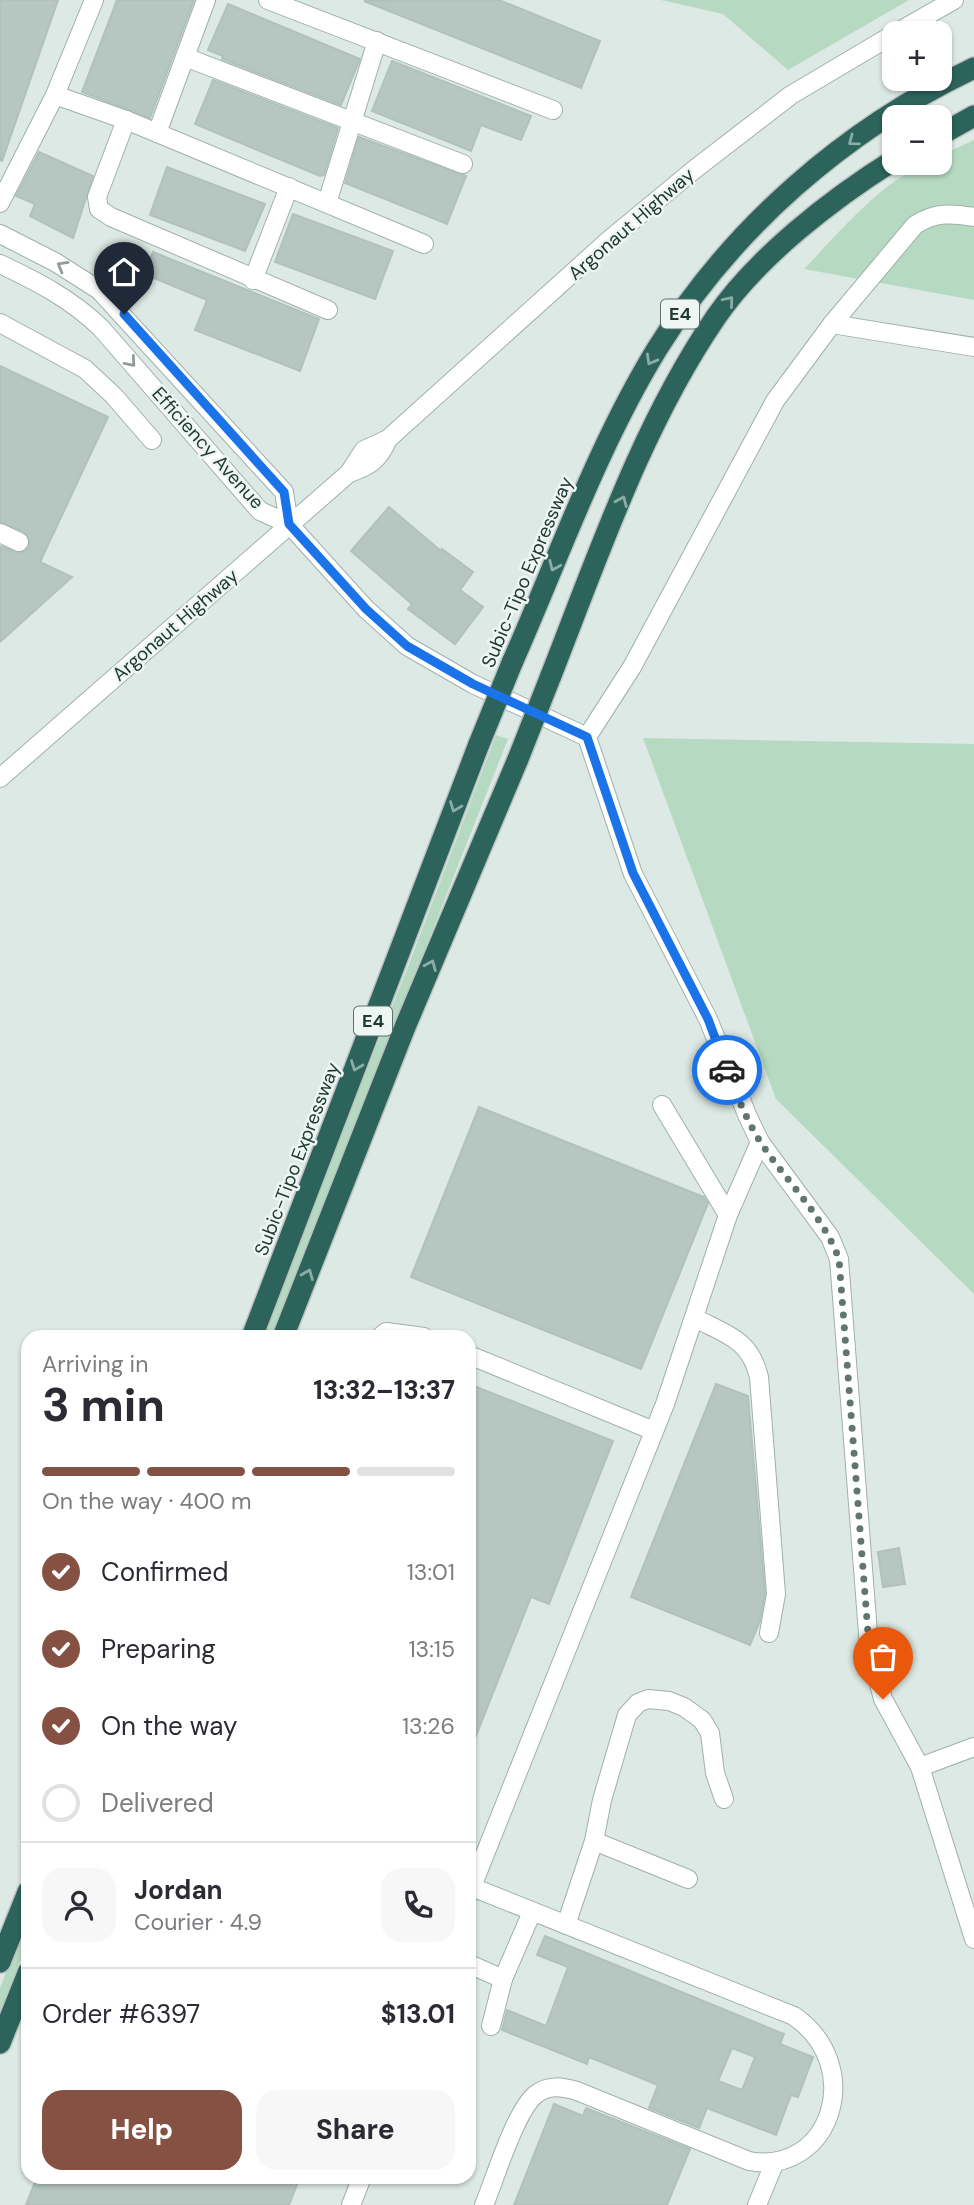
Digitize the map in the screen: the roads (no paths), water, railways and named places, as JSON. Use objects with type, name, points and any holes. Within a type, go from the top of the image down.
[{"type":"highway","name":"Subic-Tipo Expressway","points":[[255,1330],[512,663],[630,397],[656,351],[702,284],[763,213],[876,124],[974,68]]},
{"type":"highway","points":[[952,128],[974,116]]},
{"type":"highway","name":"E4","points":[[286,1330],[405,1027],[648,441],[717,316],[787,240],[818,214],[882,169]]},
{"type":"highway","points":[[0,1962],[21,1910]]},
{"type":"highway","points":[[0,2043],[21,1990]]},
{"type":"street","points":[[0,203],[55,95],[94,0]]},
{"type":"street","points":[[157,133],[206,0]]},
{"type":"street","points":[[268,0],[553,110]]},
{"type":"street","name":"Argonaut Highway","points":[[918,21],[954,0]]},
{"type":"street","points":[[327,203],[377,41]]},
{"type":"street","name":"Argonaut Highway","points":[[0,778],[349,473],[364,450],[388,439],[609,240],[727,143],[791,95],[882,42]]},
{"type":"street","points":[[185,57],[463,164]]},
{"type":"street","points":[[55,95],[125,120],[424,243]]},
{"type":"street","points":[[125,120],[97,197],[99,209],[111,217],[253,280],[328,310]]},
{"type":"street","points":[[253,280],[289,187]]},
{"type":"street","points":[[587,737],[632,667],[775,401],[832,324],[915,225],[927,217],[945,212],[974,217]]},
{"type":"street","name":"Efficiency Avenue","points":[[0,234],[76,275],[124,314],[284,492],[289,524]]},
{"type":"street","name":"Efficiency Avenue","points":[[0,264],[78,306],[101,328],[260,510],[289,524]]},
{"type":"street","points":[[0,323],[85,369],[114,396],[152,440]]},
{"type":"street","points":[[832,324],[974,348]]},
{"type":"street","points":[[289,524],[366,609],[407,646],[473,684],[587,737],[633,873],[708,1019],[735,1091],[761,1142],[824,1227],[839,1259],[869,1646],[883,1699],[920,1767],[974,1939]]},
{"type":"street","points":[[0,533],[19,542]]},
{"type":"street","points":[[662,1105],[728,1215]]},
{"type":"street","points":[[476,1876],[654,1432],[728,1215],[761,1142]]},
{"type":"street","points":[[695,1318],[743,1343],[751,1352],[758,1370],[776,1594],[769,1633]]},
{"type":"street","points":[[476,1358],[654,1432]]},
{"type":"street","points":[[565,1925],[594,1841],[602,1800],[627,1715],[638,1703],[648,1699],[669,1701],[684,1707],[707,1725],[715,1773],[723,1800]]},
{"type":"street","points":[[920,1767],[974,1747]]},
{"type":"street","points":[[594,1841],[688,1879]]},
{"type":"street","points":[[476,1893],[532,1912],[773,2007],[813,2030],[833,2068],[835,2090],[831,2110],[820,2131],[806,2146],[774,2164],[730,2155],[577,2091],[548,2088],[535,2095],[524,2110],[484,2205]]},
{"type":"street","points":[[491,2026],[503,1979],[532,1912]]},
{"type":"street","points":[[476,1967],[503,1979]]},
{"type":"street","points":[[757,2205],[774,2164]]},
{"type":"street","points":[[351,2205],[359,2184]]}]
